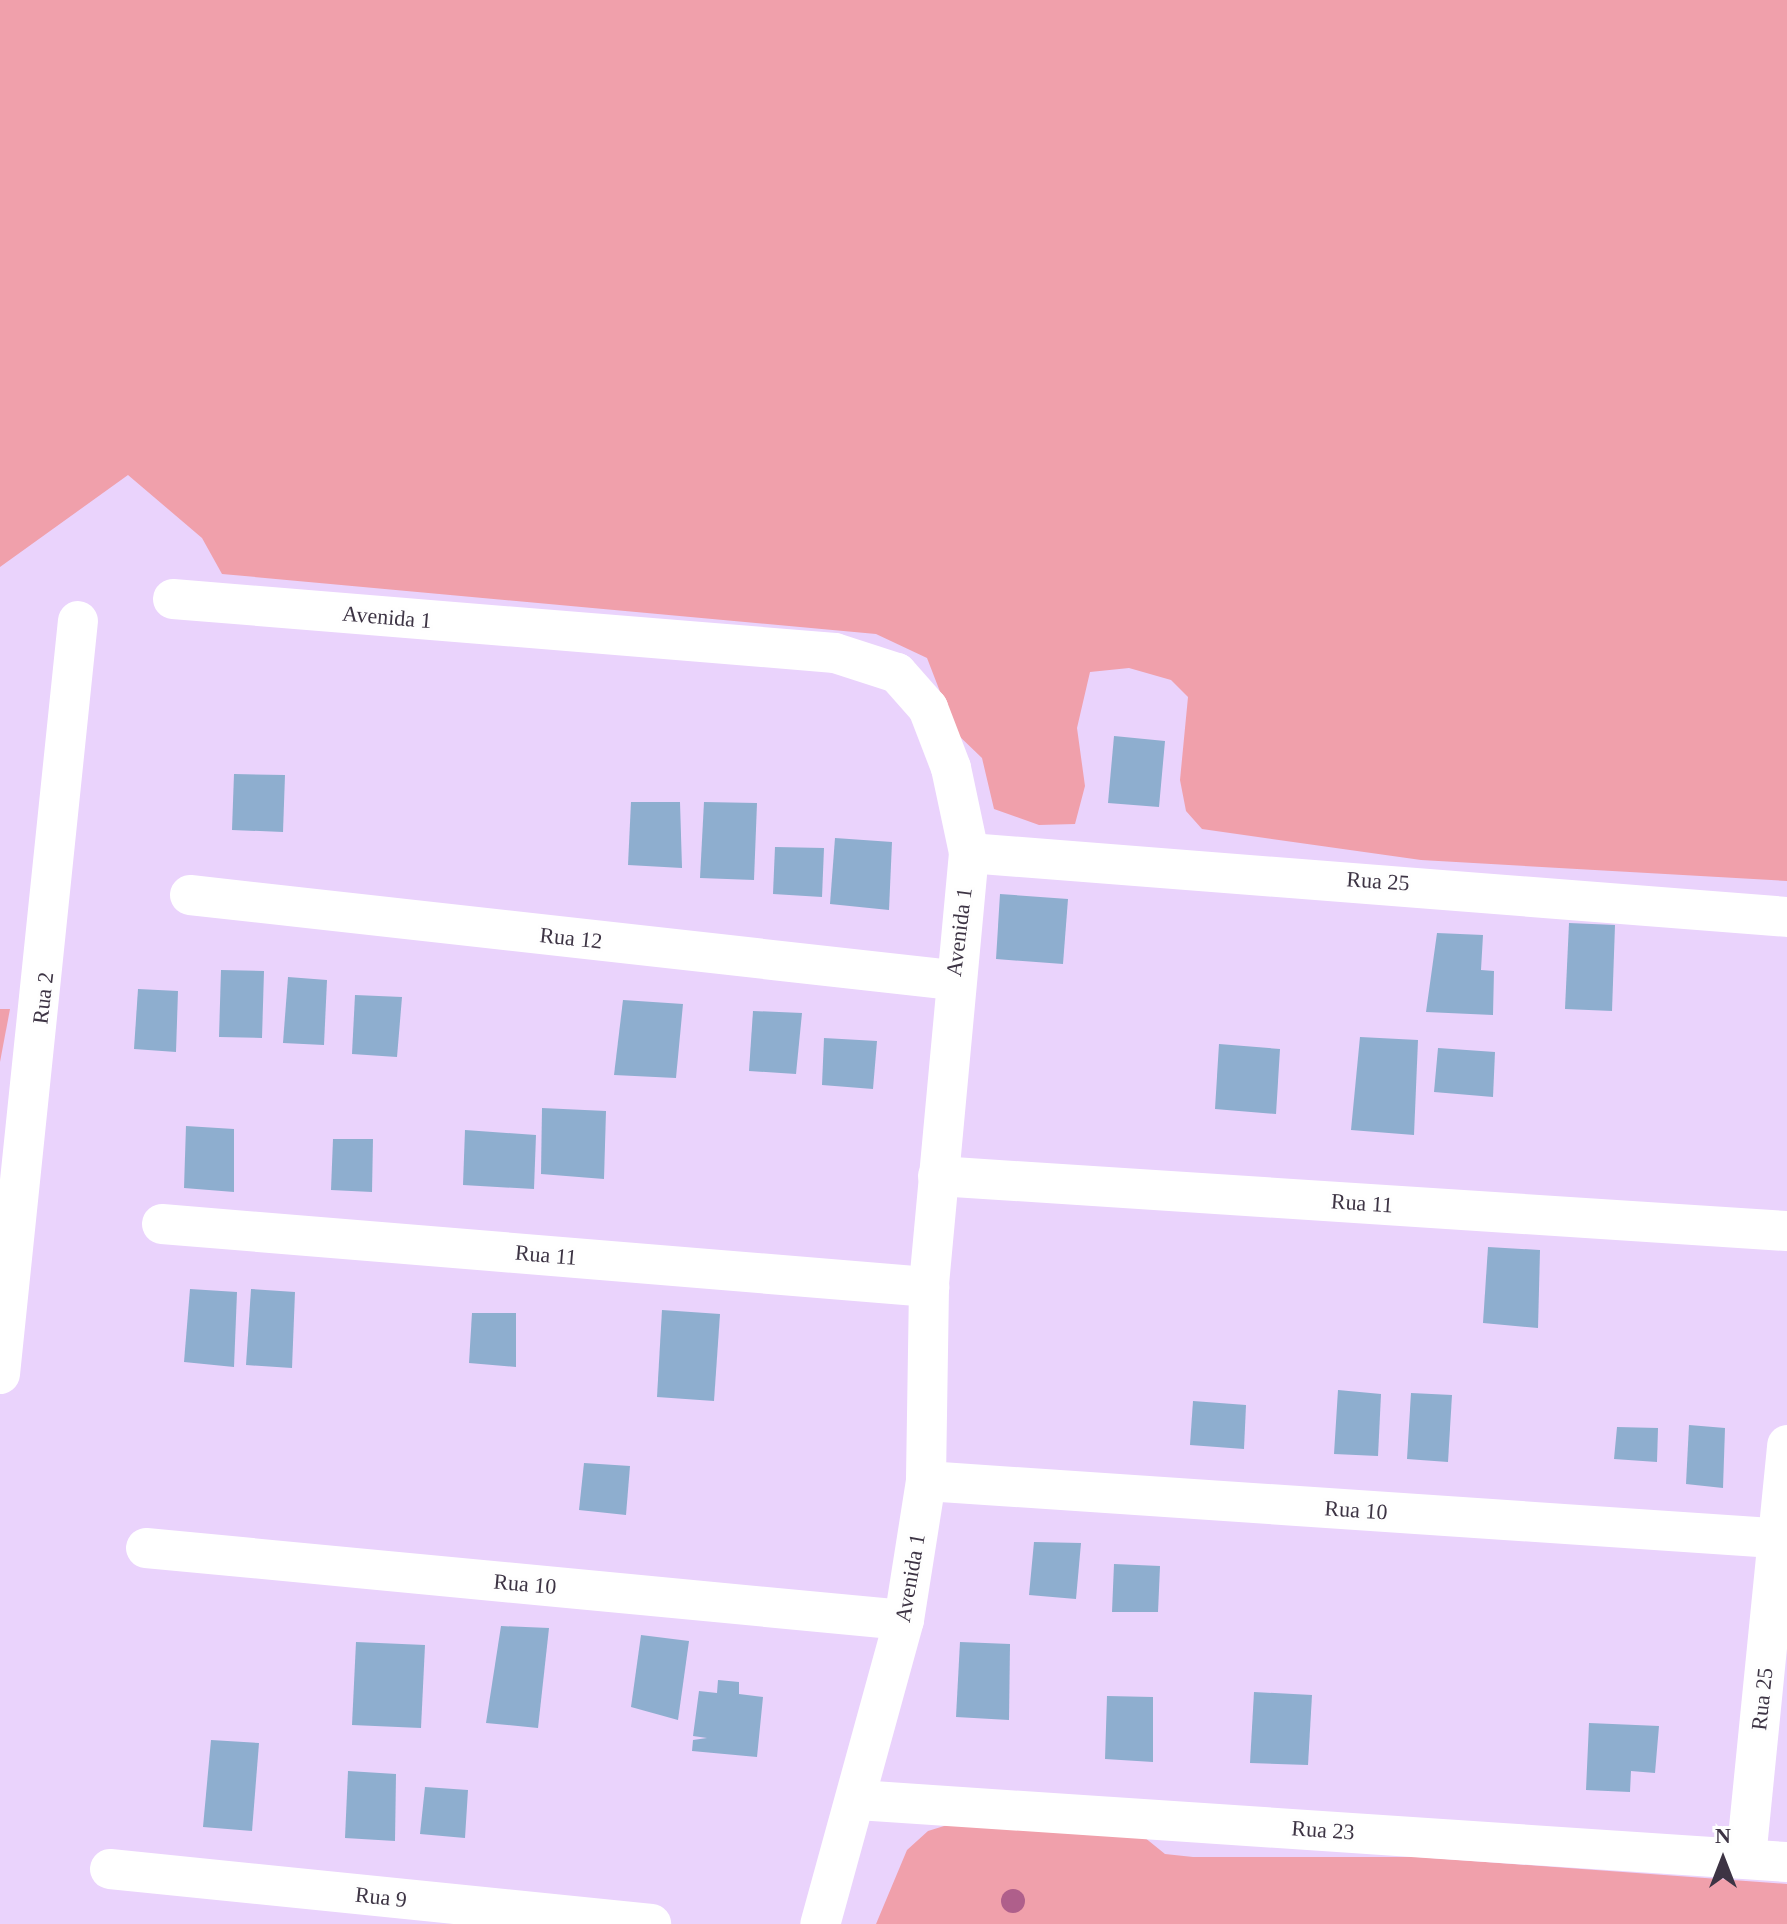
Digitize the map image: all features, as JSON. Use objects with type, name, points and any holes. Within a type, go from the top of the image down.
[{"type":"street","name":"Avenida 1","points":[[173,599],[847,657],[897,673],[928,708],[951,768],[969,853],[953,980],[929,1287],[926,1481],[904,1620],[858,1800],[820,1924]]},
{"type":"street","name":"Rua 2","points":[[0,1374],[78,621]]},
{"type":"street","name":"Rua 25","points":[[969,853],[1787,917]]},
{"type":"street","name":"Rua 12","points":[[190,895],[953,980]]},
{"type":"street","name":"Rua 11","points":[[938,1176],[1787,1231]]},
{"type":"street","name":"Rua 11","points":[[162,1224],[929,1287]]},
{"type":"street","name":"Rua 25","points":[[1746,1858],[1782,1539],[1787,1445]]},
{"type":"street","name":"Rua 10","points":[[926,1481],[1782,1539]]},
{"type":"street","name":"Rua 10","points":[[146,1548],[904,1620]]},
{"type":"street","name":"Rua 23","points":[[858,1800],[1787,1862]]},
{"type":"street","name":"Rua 9","points":[[110,1869],[651,1924]]},
{"type":"shaded area","points":[[0,0],[1787,0],[1787,881],[1421,860],[1202,829],[1186,811],[1180,780],[1188,697],[1171,680],[1129,668],[1090,672],[1077,728],[1085,786],[1075,824],[1039,825],[994,809],[982,758],[956,733],[927,658],[876,634],[222,574],[202,538],[128,475],[0,567]]},
{"type":"shaded area","points":[[0,1009],[10,1009],[0,1062]]},
{"type":"shaded area","points":[[960,1821],[1144,1837],[1165,1854],[1193,1857],[1417,1857],[1787,1884],[1787,1924],[876,1924],[907,1850],[928,1831]]},
{"type":"building","points":[[1114,736],[1165,741],[1159,807],[1108,803]]},
{"type":"building","points":[[234,774],[285,775],[283,832],[232,830]]},
{"type":"building","points":[[631,802],[680,802],[682,868],[628,865]]},
{"type":"building","points":[[704,802],[757,803],[754,880],[700,878]]},
{"type":"building","points":[[835,838],[892,842],[889,910],[830,904]]},
{"type":"building","points":[[775,847],[824,848],[822,897],[773,894]]},
{"type":"building","points":[[1000,894],[1068,899],[1063,964],[996,959]]},
{"type":"building","points":[[1569,923],[1615,925],[1612,1011],[1565,1009]]},
{"type":"building","points":[[1437,933],[1483,935],[1481,970],[1494,971],[1493,1015],[1426,1012]]},
{"type":"building","points":[[221,970],[264,971],[262,1038],[219,1037]]},
{"type":"building","points":[[288,977],[327,980],[324,1045],[283,1043]]},
{"type":"building","points":[[138,989],[178,991],[176,1052],[134,1049]]},
{"type":"building","points":[[355,995],[402,997],[397,1057],[352,1054]]},
{"type":"building","points":[[623,1000],[683,1004],[676,1078],[614,1075]]},
{"type":"building","points":[[753,1011],[802,1013],[796,1074],[749,1071]]},
{"type":"building","points":[[1360,1037],[1418,1040],[1414,1135],[1351,1130]]},
{"type":"building","points":[[824,1038],[877,1041],[873,1089],[822,1085]]},
{"type":"building","points":[[1219,1044],[1280,1049],[1276,1114],[1215,1109]]},
{"type":"building","points":[[1438,1048],[1495,1052],[1493,1097],[1434,1092]]},
{"type":"building","points":[[542,1108],[606,1111],[604,1179],[541,1174]]},
{"type":"building","points":[[186,1126],[234,1129],[234,1192],[184,1188]]},
{"type":"building","points":[[465,1130],[536,1135],[534,1189],[463,1185]]},
{"type":"building","points":[[333,1139],[373,1139],[372,1192],[331,1190]]},
{"type":"building","points":[[1488,1247],[1540,1250],[1538,1328],[1483,1323]]},
{"type":"building","points":[[190,1289],[237,1292],[234,1367],[184,1362]]},
{"type":"building","points":[[251,1289],[295,1292],[292,1368],[246,1365]]},
{"type":"building","points":[[662,1310],[720,1314],[714,1401],[657,1397]]},
{"type":"building","points":[[472,1313],[516,1313],[516,1367],[469,1363]]},
{"type":"building","points":[[1338,1390],[1381,1394],[1378,1456],[1334,1454]]},
{"type":"building","points":[[1411,1393],[1452,1395],[1448,1462],[1407,1459]]},
{"type":"building","points":[[1193,1401],[1246,1405],[1244,1449],[1190,1445]]},
{"type":"building","points":[[1689,1425],[1725,1428],[1723,1488],[1686,1484]]},
{"type":"building","points":[[1617,1427],[1658,1428],[1657,1462],[1614,1459]]},
{"type":"building","points":[[584,1463],[630,1466],[626,1515],[579,1510]]},
{"type":"building","points":[[1034,1542],[1081,1543],[1076,1599],[1029,1595]]},
{"type":"building","points":[[1114,1564],[1160,1566],[1158,1612],[1112,1612]]},
{"type":"building","points":[[501,1626],[549,1628],[538,1728],[486,1723]]},
{"type":"building","points":[[641,1635],[689,1641],[678,1720],[631,1707]]},
{"type":"building","points":[[356,1642],[425,1645],[421,1728],[352,1725]]},
{"type":"building","points":[[960,1642],[1010,1644],[1009,1720],[956,1717]]},
{"type":"building","points":[[718,1680],[739,1682],[739,1694],[763,1697],[757,1757],[692,1751],[693,1740],[707,1738],[693,1736],[699,1691],[717,1693]]},
{"type":"building","points":[[1254,1692],[1312,1695],[1308,1765],[1250,1763]]},
{"type":"building","points":[[1107,1696],[1153,1697],[1153,1762],[1105,1759]]},
{"type":"building","points":[[1589,1723],[1659,1726],[1655,1773],[1631,1771],[1630,1792],[1586,1790]]},
{"type":"building","points":[[211,1740],[259,1743],[252,1831],[203,1827]]},
{"type":"building","points":[[348,1771],[396,1774],[395,1841],[345,1838]]},
{"type":"building","points":[[425,1787],[468,1790],[465,1838],[420,1834]]}]
